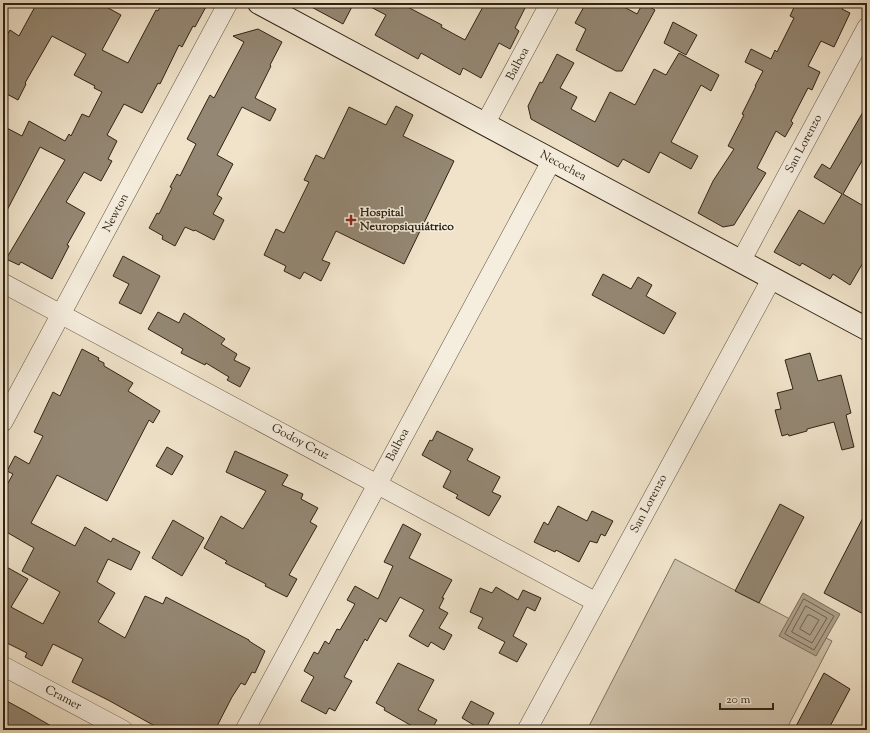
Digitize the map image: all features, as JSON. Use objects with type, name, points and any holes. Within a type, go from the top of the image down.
[{"type":"main road","name":"Necochea","points":[[259,3],[867,328]]},
{"type":"street","name":"Newton","points":[[3,422],[228,3]]},
{"type":"street","name":"Balboa","points":[[485,124],[550,3]]},
{"type":"street","name":"San Lorenzo","points":[[741,261],[867,27]]},
{"type":"street","name":"Balboa","points":[[245,730],[552,160]]},
{"type":"street","name":"San Lorenzo","points":[[527,730],[772,278]]},
{"type":"street","name":"Godoy Cruz","points":[[3,283],[596,602]]},
{"type":"street","name":"Cramer","points":[[3,666],[123,730]]},
{"type":"shaded area","points":[[675,559],[832,641],[786,730],[587,730]]},
{"type":"water","points":[[803,593],[840,614],[816,656],[779,636]]},
{"type":"building","points":[[37,3],[99,3],[121,15],[102,50],[128,63],[156,10],[158,11],[162,3],[208,3],[195,27],[193,26],[182,47],[179,45],[160,84],[158,83],[142,113],[124,104],[107,135],[117,141],[108,159],[112,161],[101,181],[84,172],[66,202],[85,213],[67,245],[69,246],[52,279],[21,262],[19,265],[6,259],[65,160],[40,147],[3,218],[3,126],[22,136],[29,121],[65,141],[69,134],[71,136],[82,114],[89,117],[102,92],[94,88],[95,86],[74,75],[86,54],[52,36],[25,83],[26,84],[18,100],[3,92],[3,42],[10,30],[19,36]]},
{"type":"building","points":[[304,3],[354,3],[343,24]]},
{"type":"building","points":[[363,3],[400,3],[442,25],[441,27],[465,40],[485,3],[515,3],[525,8],[515,28],[519,31],[510,49],[499,43],[481,78],[463,68],[460,75],[421,53],[418,59],[375,35],[386,15]]},
{"type":"building","points":[[586,3],[617,3],[637,14],[643,3],[655,10],[622,71],[616,71],[576,50],[586,29],[575,23]]},
{"type":"building","points":[[796,3],[845,3],[842,9],[850,13],[834,47],[821,41],[808,66],[820,72],[812,90],[808,88],[791,121],[793,123],[785,137],[776,131],[757,168],[766,173],[734,225],[723,227],[698,213],[713,181],[734,149],[728,146],[744,115],[742,114],[763,71],[745,62],[751,49],[771,59],[775,50],[777,52],[794,18],[790,16]]},
{"type":"building","points":[[673,22],[697,35],[686,55],[664,43]]},
{"type":"building","points":[[258,29],[282,42],[255,98],[276,109],[270,121],[242,107],[217,155],[233,164],[217,195],[222,198],[213,214],[224,220],[214,240],[195,230],[194,231],[185,227],[175,246],[162,239],[163,236],[149,228],[157,213],[159,214],[177,174],[180,176],[196,144],[187,139],[210,95],[214,98],[244,42],[233,36]]},
{"type":"building","points":[[679,53],[719,75],[711,91],[701,85],[671,142],[698,156],[691,169],[660,152],[649,173],[623,159],[618,167],[531,119],[528,106],[540,82],[542,83],[557,54],[574,63],[560,88],[577,97],[571,109],[595,122],[610,92],[635,105],[654,69],[666,75]]},
{"type":"building","points":[[867,105],[867,152],[843,194],[867,208],[867,256],[850,285],[833,274],[830,279],[802,263],[800,266],[774,252],[799,210],[824,224],[842,194],[814,177],[822,164],[830,169]]},
{"type":"building","points":[[396,106],[413,115],[403,136],[454,161],[404,264],[336,231],[322,260],[330,263],[321,281],[304,272],[300,279],[284,271],[286,266],[264,255],[276,229],[284,233],[309,182],[304,180],[316,155],[324,159],[349,107],[386,125]]},
{"type":"building","points":[[123,256],[160,276],[141,314],[119,303],[129,284],[113,276]]},
{"type":"building","points":[[603,274],[631,289],[638,277],[652,285],[646,296],[676,313],[664,334],[592,295]]},
{"type":"building","points":[[158,312],[179,323],[184,313],[225,339],[221,344],[237,354],[234,360],[250,368],[240,387],[227,380],[229,377],[206,363],[205,365],[181,353],[183,349],[148,329]]},
{"type":"building","points":[[82,349],[99,358],[98,360],[104,363],[104,366],[133,383],[128,391],[160,411],[153,423],[149,420],[107,501],[57,475],[31,523],[75,546],[85,527],[111,542],[113,538],[140,552],[131,570],[108,559],[97,582],[115,593],[98,622],[125,638],[145,596],[163,604],[166,597],[249,640],[265,651],[255,673],[252,672],[245,685],[241,683],[215,730],[162,730],[72,682],[83,659],[53,644],[42,666],[25,657],[27,653],[3,641],[3,565],[28,579],[11,607],[43,624],[60,592],[22,571],[34,548],[3,530],[3,492],[13,474],[7,471],[15,456],[29,464],[43,436],[34,432],[53,392],[60,396]]},
{"type":"building","points":[[810,353],[818,381],[841,375],[851,413],[846,415],[854,447],[842,450],[834,422],[807,429],[807,431],[789,436],[788,434],[782,436],[775,410],[781,409],[777,393],[793,389],[785,360]]},
{"type":"building","points":[[437,431],[473,449],[467,460],[500,477],[492,492],[501,496],[489,516],[456,498],[458,495],[443,487],[451,471],[422,455]]},
{"type":"building","points":[[167,447],[183,456],[172,475],[156,466]]},
{"type":"building","points":[[235,451],[288,475],[282,485],[303,494],[301,499],[318,508],[310,522],[317,526],[289,575],[297,579],[287,597],[265,586],[266,584],[225,563],[227,561],[204,548],[221,516],[243,529],[266,491],[226,472]]},
{"type":"building","points":[[780,504],[804,517],[759,603],[735,591]]},
{"type":"building","points":[[558,506],[587,521],[592,511],[613,521],[605,536],[601,534],[597,543],[590,541],[579,562],[556,550],[555,552],[534,542],[544,522],[548,525]]},
{"type":"building","points":[[867,510],[867,616],[824,593]]},
{"type":"building","points":[[173,520],[204,538],[182,576],[152,558]]},
{"type":"building","points":[[403,524],[421,534],[409,558],[452,580],[442,598],[444,598],[439,608],[448,613],[439,628],[452,635],[444,650],[431,642],[428,647],[409,636],[424,610],[400,597],[386,622],[380,618],[367,641],[365,639],[344,677],[352,681],[335,711],[329,708],[326,714],[301,701],[314,677],[304,671],[314,652],[318,654],[325,641],[329,644],[337,629],[340,630],[355,604],[347,600],[355,586],[378,599],[393,566],[384,562]]},
{"type":"building","points":[[496,587],[518,600],[523,590],[541,598],[535,611],[527,607],[513,636],[527,644],[517,662],[499,653],[505,642],[478,628],[483,618],[470,612],[480,588],[492,593]]},
{"type":"building","points":[[398,663],[434,680],[418,710],[437,720],[431,730],[419,730],[384,710],[385,708],[376,703]]},
{"type":"building","points":[[824,673],[850,689],[828,730],[794,730]]},
{"type":"building","points":[[3,699],[27,712],[58,730],[3,730]]},
{"type":"building","points":[[471,701],[494,713],[485,730],[482,730],[462,718]]},
{"type":"place","name":"Hospital Neuropsiquiátrico","points":[[351,220]]}]
